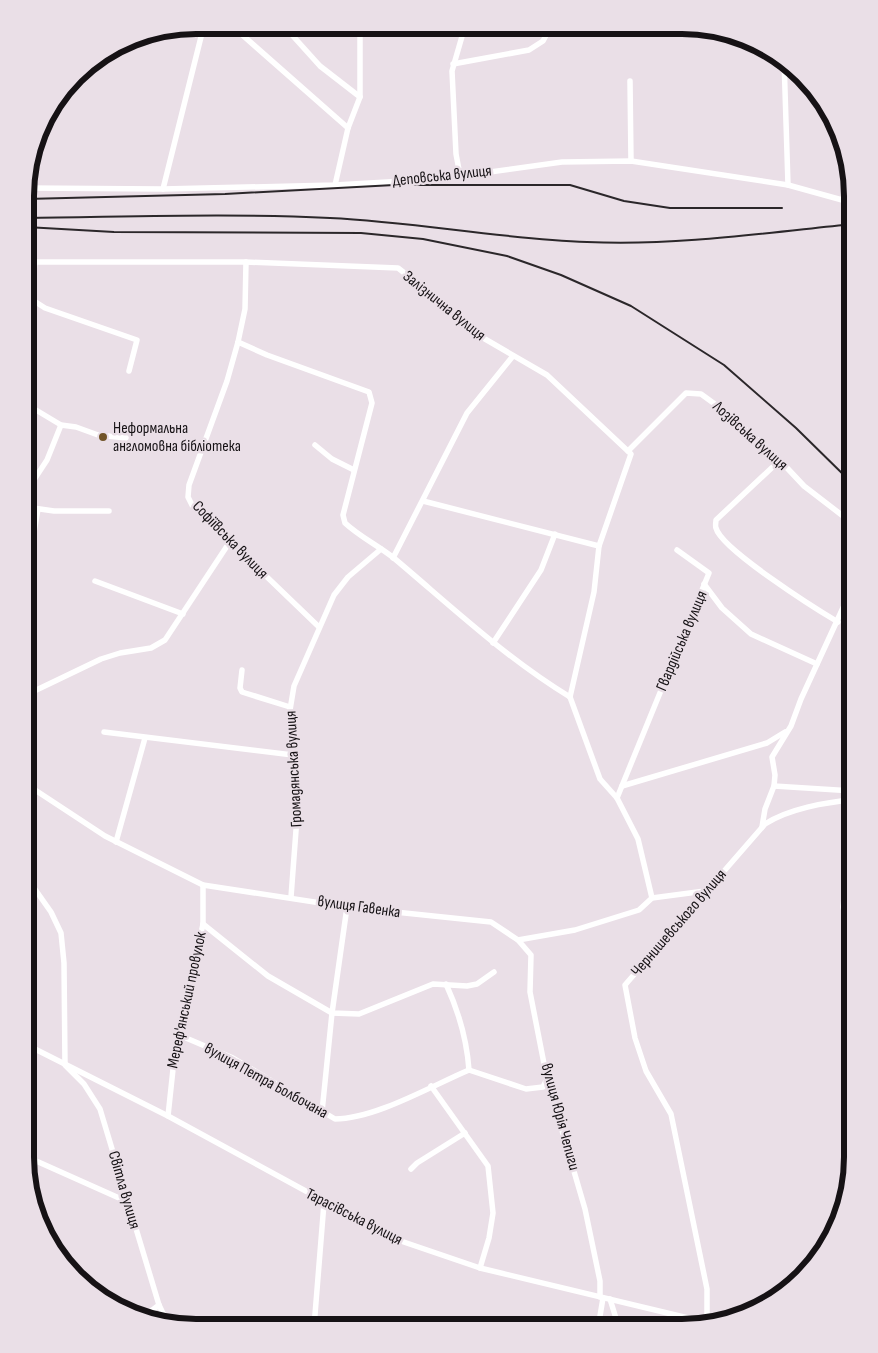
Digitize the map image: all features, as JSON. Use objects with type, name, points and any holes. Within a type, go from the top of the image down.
[{"type":"street","points":[[163,189],[202,34]]},
{"type":"street","points":[[241,34],[348,128]]},
{"type":"street","points":[[291,34],[320,66],[360,97]]},
{"type":"street","points":[[335,185],[348,128],[360,97],[360,34]]},
{"type":"street","points":[[460,175],[456,154],[453,64],[462,34]]},
{"type":"street","points":[[453,64],[529,50],[544,40],[547,34]]},
{"type":"street","points":[[784,70],[788,185]]},
{"type":"street","points":[[630,81],[631,161]]},
{"type":"street","name":"Деповська вулиця","points":[[34,188],[163,189],[335,185],[439,179],[562,162],[631,161],[788,185],[844,201]]},
{"type":"street","points":[[34,271],[35,262]]},
{"type":"street","name":"Залізнична вулиця","points":[[35,262],[246,262],[398,268],[446,305],[472,332],[547,375],[628,451]]},
{"type":"street","name":"Софіївська вулиця","points":[[246,262],[245,309],[238,342],[188,492],[192,505],[229,543],[318,627]]},
{"type":"street","points":[[34,301],[45,308],[137,340],[129,371]]},
{"type":"street","points":[[238,342],[267,355],[369,392],[372,403],[343,515],[344,521],[393,558],[493,643],[542,680],[570,698]]},
{"type":"street","points":[[393,558],[467,413],[513,356]]},
{"type":"street","name":"Лозівська вулиця","points":[[628,451],[686,393],[695,392],[701,394],[723,410],[804,486],[844,516]]},
{"type":"street","points":[[34,409],[61,425],[76,427],[98,435],[126,438]]},
{"type":"street","points":[[34,480],[47,460],[61,425]]},
{"type":"street","points":[[315,445],[332,459],[354,470]]},
{"type":"street","points":[[628,451],[631,454],[599,546],[594,592],[570,698],[600,779],[616,798],[638,839],[652,898]]},
{"type":"street","points":[[779,461],[716,520],[715,527],[720,535],[748,561],[804,602],[838,622]]},
{"type":"street","points":[[423,501],[599,546]]},
{"type":"street","points":[[34,508],[109,511]]},
{"type":"street","points":[[34,532],[38,509]]},
{"type":"street","points":[[493,643],[541,570],[555,534]]},
{"type":"street","points":[[34,691],[111,655],[156,646],[165,640],[229,543]]},
{"type":"street","name":"Громадянська вулиця","points":[[291,897],[298,817],[290,707],[294,686],[328,604],[340,586],[381,549]]},
{"type":"street","points":[[677,550],[709,572],[704,584]]},
{"type":"street","points":[[96,581],[182,614]]},
{"type":"street","name":"Гвардійська вулиця","points":[[704,584],[722,608],[751,634],[817,664]]},
{"type":"street","name":"Гвардійська вулиця","points":[[616,798],[704,584]]},
{"type":"street","points":[[762,827],[765,809],[774,786],[775,776],[772,758],[787,732],[844,608]]},
{"type":"street","points":[[242,670],[240,688],[242,692],[290,707]]},
{"type":"street","points":[[104,732],[293,755]]},
{"type":"street","points":[[622,786],[767,743],[787,732]]},
{"type":"street","points":[[116,842],[145,738]]},
{"type":"street","points":[[774,786],[844,790]]},
{"type":"street","name":"вулиця Гавенка","points":[[34,789],[116,842],[204,885],[348,907],[491,922],[518,940]]},
{"type":"street","name":"Чернишевського вулиця","points":[[708,1317],[707,1289],[670,1114],[646,1070],[635,1038],[624,985],[762,827],[773,819],[820,804],[844,801]]},
{"type":"street","name":"Мереф'янський провулок","points":[[168,1116],[179,1034],[203,924],[204,885]]},
{"type":"street","points":[[34,887],[55,919],[63,941],[65,1065]]},
{"type":"street","points":[[518,940],[575,930],[639,910],[652,898],[705,891]]},
{"type":"street","points":[[322,1112],[332,1013],[348,907]]},
{"type":"street","points":[[203,924],[268,976],[332,1013],[359,1014],[433,984],[467,986],[477,984],[494,972]]},
{"type":"street","name":"вулиця Юрія Чепиги","points":[[518,940],[531,955],[530,992],[546,1079],[585,1209],[604,1298],[614,1319]]},
{"type":"street","points":[[446,984],[454,1002],[466,1046],[469,1070],[526,1089],[543,1087],[546,1079]]},
{"type":"street","name":"вулиця Петра Болбочана","points":[[179,1034],[233,1058],[335,1120],[357,1117],[376,1111],[469,1070]]},
{"type":"street","name":"Тарасівська вулиця","points":[[34,1049],[168,1116],[324,1203],[392,1238],[480,1268],[694,1319]]},
{"type":"street","name":"Світла вулиця","points":[[65,1065],[84,1084],[100,1109],[159,1305],[164,1316]]},
{"type":"street","points":[[431,1086],[486,1161],[490,1178],[492,1221],[480,1268]]},
{"type":"street","points":[[411,1169],[417,1163],[465,1134]]},
{"type":"street","points":[[34,1160],[128,1202]]},
{"type":"street","points":[[315,1319],[324,1203]]},
{"type":"street","points":[[600,1319],[604,1298]]},
{"type":"street","points":[[149,1312],[159,1305]]},
{"type":"railway","points":[[34,199],[225,194],[394,185],[570,185],[624,201],[670,208],[782,208]]},
{"type":"railway","points":[[34,218],[216,216],[330,218],[394,223],[523,238],[620,243],[720,238],[844,225]]},
{"type":"railway","points":[[34,227],[114,232],[361,233],[423,239],[507,256],[561,275],[631,306],[724,365],[796,428],[844,475]]},
{"type":"place","name":"Неформальна англомовна бібліотека","points":[[103,437]]}]
